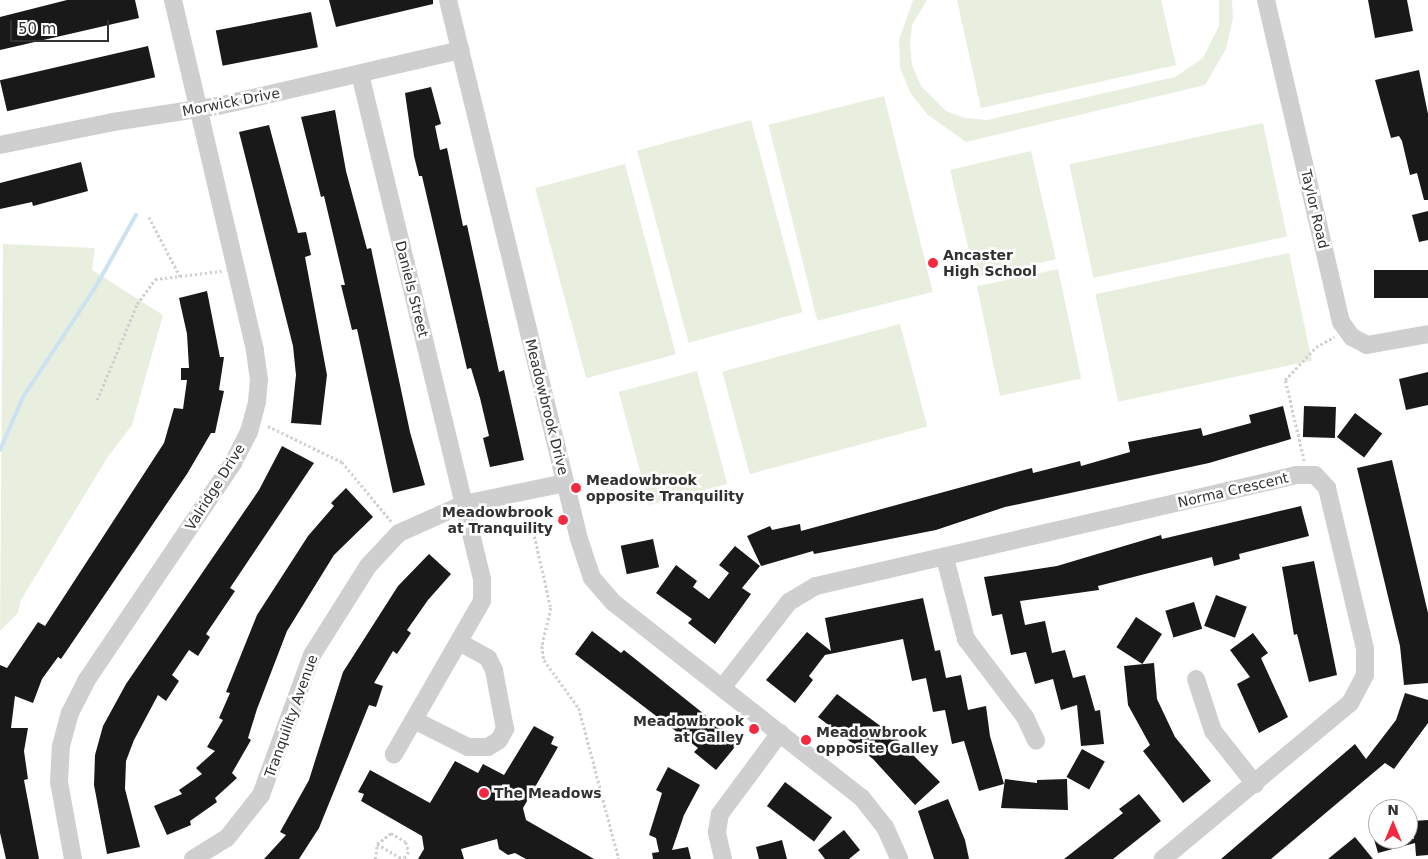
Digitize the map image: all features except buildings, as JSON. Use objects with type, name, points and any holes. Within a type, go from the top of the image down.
[{"type":"street","name":"Valridge Drive","points":[[73,859],[59,782],[61,746],[70,713],[86,681],[233,463],[253,419],[259,380],[236,269],[173,0]]},
{"type":"street","name":"Meadowbrook Drive","points":[[448,0],[584,558],[597,585],[614,603],[862,798],[885,827],[899,859]]},
{"type":"street","name":"Taylor Road","points":[[1266,0],[1341,322],[1349,332]]},
{"type":"street","name":"Morwick Drive","points":[[0,145],[114,122],[198,110],[461,50]]},
{"type":"street","name":"Daniels Street","points":[[360,74],[482,578],[482,601],[394,754]]},
{"type":"street","points":[[1349,332],[1366,345],[1428,334]]},
{"type":"street","name":"Norma Crescent","points":[[722,688],[789,602],[800,592],[1306,475],[1315,476],[1327,488],[1365,649],[1365,675],[1350,703],[1163,859]]},
{"type":"street","name":"Tranquility Avenue","points":[[194,859],[227,838],[261,796],[309,660],[368,566],[399,533],[464,504],[565,483]]},
{"type":"street","points":[[945,558],[966,639],[1025,716],[1036,741]]},
{"type":"street","points":[[414,720],[468,747],[488,747],[499,740],[505,729],[494,670],[488,658],[459,642]]},
{"type":"street","points":[[1196,679],[1213,731],[1255,784]]},
{"type":"street","points":[[723,859],[717,832],[720,814],[780,733]]},
{"type":"path","points":[[149,218],[180,276]]},
{"type":"path","points":[[97,400],[136,304],[156,279],[236,269]]},
{"type":"path","points":[[1306,475],[1285,380],[1316,347],[1349,332]]},
{"type":"path","points":[[268,426],[342,462],[391,521]]},
{"type":"path","points":[[528,508],[552,608],[542,639],[544,660],[582,715],[619,859]]},
{"type":"path","points":[[376,859],[377,844],[385,835],[399,836],[406,842],[409,852],[404,859],[377,844]]},
{"type":"green space","points":[[913,0],[927,0],[912,25],[910,44],[912,65],[921,86],[946,111],[965,118],[987,120],[1175,77],[1203,58],[1219,26],[1219,0],[1232,0],[1233,18],[1226,49],[1205,85],[966,142],[928,115],[911,94],[900,68],[899,40]]},
{"type":"green space","points":[[957,0],[1161,0],[1176,65],[981,108]]},
{"type":"green space","points":[[884,96],[933,292],[817,321],[769,125]]},
{"type":"green space","points":[[751,120],[803,312],[689,343],[637,151]]},
{"type":"green space","points":[[1263,123],[1287,236],[1093,278],[1069,164]]},
{"type":"green space","points":[[1031,151],[1056,259],[975,278],[950,170]]},
{"type":"green space","points":[[625,164],[676,354],[586,378],[535,188]]},
{"type":"green space","points":[[3,244],[95,248],[92,270],[163,315],[132,425],[107,458],[21,600],[18,613],[0,631]]},
{"type":"green space","points":[[1289,253],[1312,361],[1118,402],[1095,294]]},
{"type":"green space","points":[[1058,269],[1081,379],[1000,396],[977,286]]},
{"type":"green space","points":[[900,324],[927,426],[750,474],[722,372]]},
{"type":"green space","points":[[697,371],[727,484],[649,505],[619,392]]},
{"type":"waterway","points":[[0,450],[23,397],[95,288],[136,215]]},
{"type":"place","name":"Ancaster High School","points":[[933,263]]},
{"type":"place","name":"Meadowbrook opposite Tranquility","points":[[576,488]]},
{"type":"place","name":"Meadowbrook at Tranquility","points":[[563,520]]},
{"type":"place","name":"Meadowbrook at Galley","points":[[754,729]]},
{"type":"place","name":"Meadowbrook opposite Galley","points":[[806,740]]},
{"type":"place","name":"The Meadows","points":[[484,793]]}]
